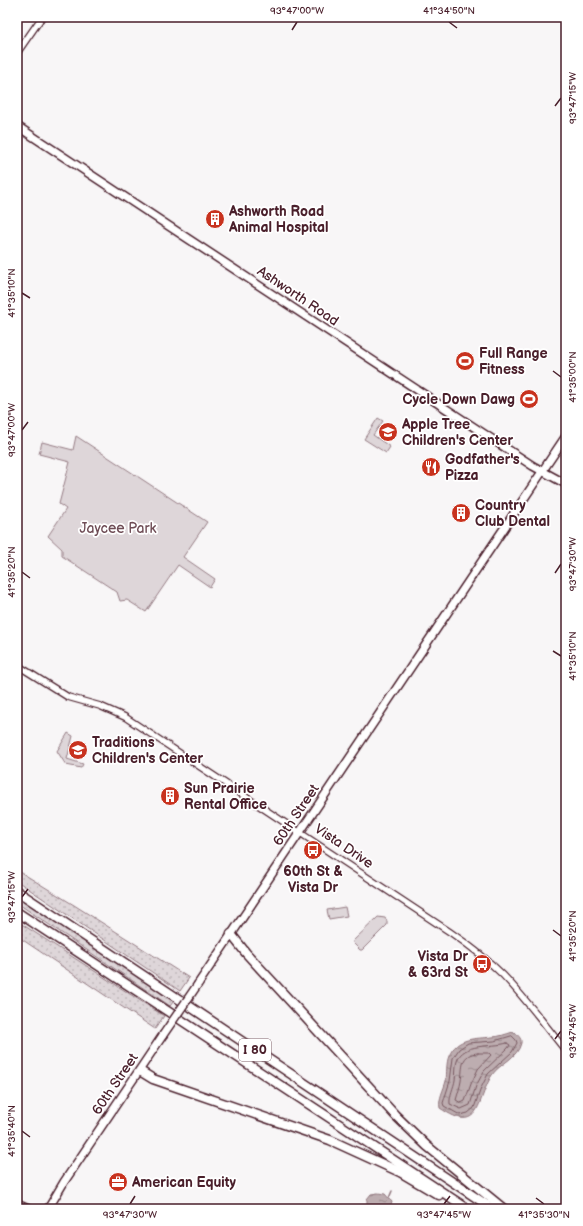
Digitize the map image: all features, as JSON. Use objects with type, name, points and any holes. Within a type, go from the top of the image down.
[{"type":"highway","name":"I 80","points":[[17,891],[493,1209]]},
{"type":"highway","name":"I 80","points":[[17,912],[468,1209]]},
{"type":"highway","points":[[231,934],[246,953],[395,1115],[427,1146],[504,1209]]},
{"type":"highway","points":[[140,1070],[153,1079],[330,1140],[400,1172],[462,1209]]},
{"type":"main road","name":"Ashworth Road","points":[[17,126],[542,471],[566,484]]},
{"type":"main road","name":"60th Street","points":[[48,1209],[64,1182],[566,436]]},
{"type":"street","points":[[17,54],[42,17]]},
{"type":"street","name":"Vista Drive","points":[[17,664],[68,697],[100,706],[125,716],[450,932],[479,953],[502,974],[566,1051]]},
{"type":"street","points":[[17,1203],[31,1209]]},
{"type":"green space","points":[[378,418],[383,421],[373,435],[390,447],[386,453],[364,439]]},
{"type":"green space","name":"Jaycee Park","points":[[76,436],[207,522],[183,557],[215,579],[210,587],[178,565],[146,612],[127,600],[120,601],[117,592],[62,556],[62,549],[48,536],[66,509],[59,504],[70,462],[39,454],[42,442],[73,450]]},
{"type":"green space","points":[[68,733],[73,736],[67,759],[83,764],[81,768],[66,765],[57,751]]},
{"type":"green space","points":[[17,870],[189,978],[180,991],[17,881]]},
{"type":"green space","points":[[17,896],[174,1001],[170,1006],[17,903]]},
{"type":"green space","points":[[345,907],[347,916],[329,919],[327,910]]},
{"type":"green space","points":[[378,917],[385,918],[387,925],[362,950],[360,950],[353,943],[353,941]]},
{"type":"green space","points":[[17,921],[164,1016],[155,1029],[17,936]]},
{"type":"water","points":[[513,1032],[521,1039],[519,1048],[512,1057],[499,1067],[492,1075],[475,1112],[470,1117],[463,1118],[453,1116],[440,1108],[440,1098],[446,1081],[448,1059],[452,1050],[457,1045],[467,1040]]},
{"type":"water","points":[[371,1194],[385,1194],[392,1202],[390,1209],[367,1209],[367,1199]]},
{"type":"waterway","points":[[389,1198],[392,1191]]},
{"type":"place","name":"Ashworth Road Animal Hospital","points":[[215,219]]},
{"type":"place","name":"Full Range Fitness","points":[[465,361]]},
{"type":"place","name":"Cycle Down Dawg","points":[[529,399]]},
{"type":"place","name":"Apple Tree Children's Center","points":[[388,432]]},
{"type":"place","name":"Godfather's Pizza","points":[[431,467]]},
{"type":"place","name":"Country Club Dental","points":[[461,513]]},
{"type":"place","name":"Traditions Children's Center","points":[[78,750]]},
{"type":"place","name":"Sun Prairie Rental Office","points":[[170,796]]},
{"type":"place","name":"60th St & Vista Dr","points":[[313,850]]},
{"type":"place","name":"Vista Dr & 63rd St","points":[[482,964]]},
{"type":"place","name":"American Equity","points":[[118,1182]]}]
